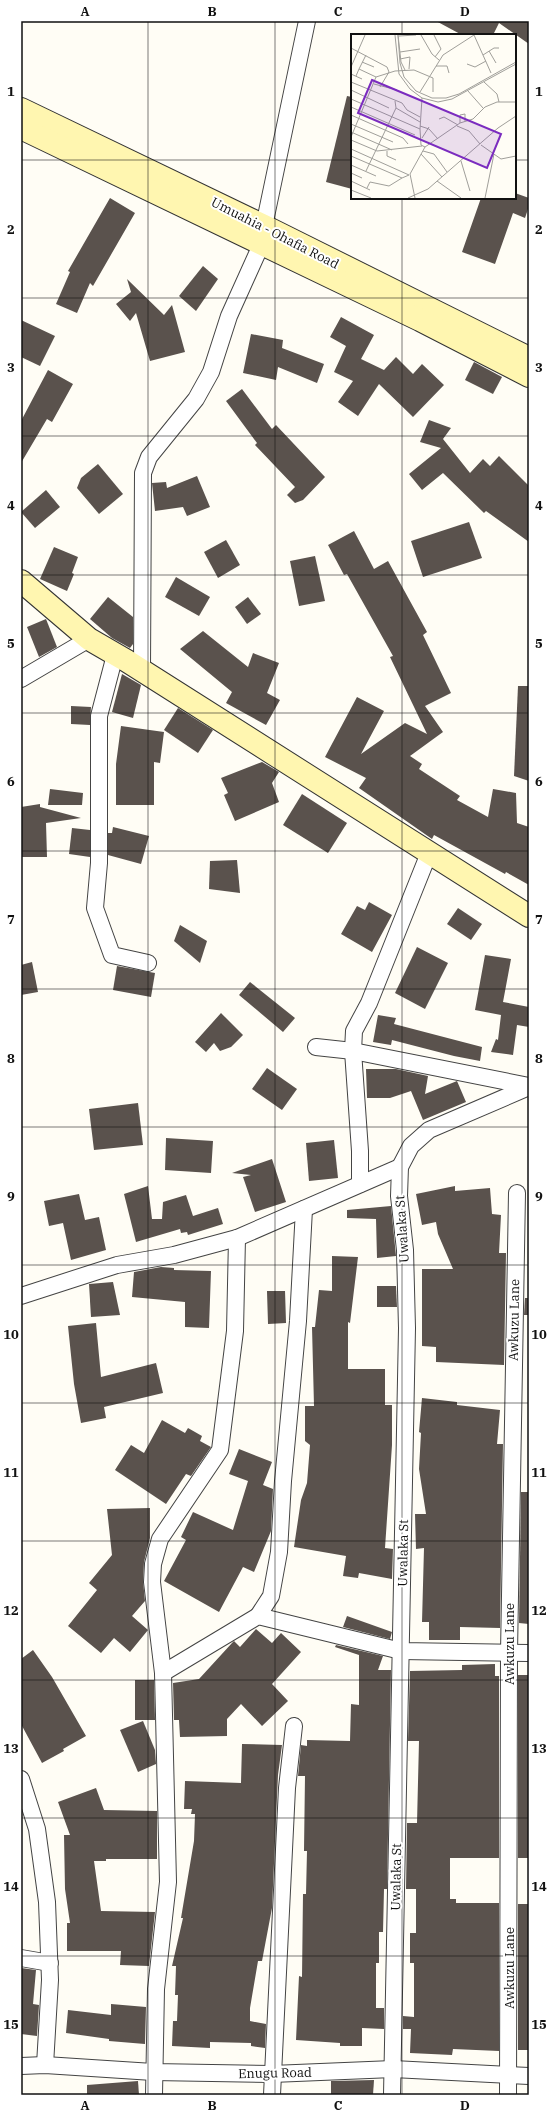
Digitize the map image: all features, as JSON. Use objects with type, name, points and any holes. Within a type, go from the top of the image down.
[{"type":"main road","name":"Umuahia - Ohafia Road","points":[[21,109],[312,260],[529,358]]},
{"type":"main road","name":"Umuahia - Ohafia Road","points":[[21,128],[262,235]]},
{"type":"main road","name":"Umuahia - Ohafia Road","points":[[312,260],[420,320],[529,376]]},
{"type":"main road","points":[[21,581],[89,639],[142,670],[529,916]]},
{"type":"street","points":[[142,670],[143,473],[149,456],[196,399],[211,372],[229,316],[262,235],[307,21]]},
{"type":"street","points":[[21,679],[89,639]]},
{"type":"street","points":[[115,654],[99,716],[99,856],[94,908],[112,956],[148,963]]},
{"type":"street","points":[[360,1184],[360,1151],[352,1051],[354,1031],[369,1003],[429,853]]},
{"type":"street","points":[[316,1047],[352,1051],[529,1086]]},
{"type":"street","name":"Uwalaka St","points":[[392,2095],[407,1328],[405,1250],[399,1196],[400,1166],[411,1146],[429,1130],[529,1086]]},
{"type":"street","points":[[21,1296],[116,1265],[174,1255],[237,1238],[400,1166]]},
{"type":"street","name":"Awkuzu Lane","points":[[508,2095],[509,1653],[517,1193]]},
{"type":"street","points":[[163,1673],[258,1616],[271,1596],[279,1552],[283,1481],[298,1321],[304,1209]]},
{"type":"street","points":[[154,2095],[156,1989],[168,1882],[163,1673],[152,1582],[153,1564],[160,1539],[220,1450],[235,1331],[237,1238]]},
{"type":"street","points":[[258,1616],[401,1651],[529,1653]]},
{"type":"street","points":[[272,2095],[287,1788],[294,1726]]},
{"type":"street","points":[[21,1779],[37,1829],[47,1902],[50,1963],[45,2065]]},
{"type":"street","points":[[21,1958],[50,1963]]},
{"type":"street","name":"Enugu Road","points":[[21,2066],[45,2065],[154,2072],[272,2074],[393,2069],[529,2076]]},
{"type":"building","points":[[436,21],[529,21],[529,44],[499,23],[494,34],[460,34]]},
{"type":"building","points":[[347,96],[351,97],[351,189],[326,182]]},
{"type":"building","points":[[516,193],[529,198],[529,206],[525,218],[513,213],[495,264],[462,252],[481,199],[516,199]]},
{"type":"building","points":[[110,198],[135,213],[93,286],[90,283],[77,313],[56,304],[70,272],[68,271]]},
{"type":"building","points":[[203,266],[218,279],[196,311],[179,296]]},
{"type":"building","points":[[127,279],[164,315],[172,305],[185,352],[150,361],[136,313],[130,321],[116,304],[131,292]]},
{"type":"building","points":[[341,317],[374,335],[361,359],[384,370],[396,357],[413,374],[422,364],[444,385],[413,417],[379,384],[358,416],[338,402],[353,381],[334,372],[346,346],[330,337]]},
{"type":"building","points":[[21,320],[55,336],[40,366],[21,357]]},
{"type":"building","points":[[251,334],[283,340],[282,348],[324,364],[317,383],[278,367],[276,380],[243,373]]},
{"type":"building","points":[[474,362],[502,377],[493,394],[465,380]]},
{"type":"building","points":[[48,370],[73,384],[52,422],[47,419],[21,463],[21,421]]},
{"type":"building","points":[[242,389],[272,429],[276,425],[325,477],[303,500],[295,503],[287,495],[295,487],[255,445],[257,443],[226,401]]},
{"type":"building","points":[[429,420],[451,428],[443,439],[470,473],[483,459],[490,466],[499,456],[529,486],[529,542],[486,511],[484,513],[443,473],[422,490],[409,474],[441,448],[420,442]]},
{"type":"building","points":[[98,464],[123,494],[99,514],[77,488],[81,478]]},
{"type":"building","points":[[197,476],[210,507],[187,516],[183,507],[155,511],[152,483],[166,482],[167,488]]},
{"type":"building","points":[[46,490],[60,507],[35,528],[21,512]]},
{"type":"building","points":[[469,522],[482,558],[423,577],[411,541]]},
{"type":"building","points":[[354,531],[374,569],[388,561],[427,632],[423,635],[451,693],[425,706],[443,732],[410,756],[422,764],[419,769],[460,796],[457,800],[488,817],[493,789],[516,793],[517,823],[529,827],[529,885],[506,872],[505,874],[434,835],[432,839],[359,788],[366,778],[325,757],[357,697],[384,711],[361,754],[405,723],[427,734],[390,657],[393,656],[347,574],[344,575],[328,545]]},
{"type":"building","points":[[226,540],[240,565],[218,578],[204,552]]},
{"type":"building","points":[[54,547],[78,557],[72,573],[74,574],[67,591],[40,579]]},
{"type":"building","points":[[315,556],[325,601],[299,606],[290,561]]},
{"type":"building","points":[[176,577],[210,597],[199,616],[165,597]]},
{"type":"building","points":[[108,597],[133,617],[133,644],[130,648],[112,638],[90,619]]},
{"type":"building","points":[[248,597],[261,614],[247,624],[235,607]]},
{"type":"building","points":[[46,619],[57,647],[39,657],[27,627]]},
{"type":"building","points":[[203,631],[248,667],[253,653],[279,663],[267,693],[280,700],[266,725],[226,703],[232,692],[180,649]]},
{"type":"building","points":[[122,674],[141,685],[133,718],[112,712]]},
{"type":"building","points":[[518,686],[529,686],[529,781],[514,776]]},
{"type":"building","points":[[71,706],[91,707],[90,725],[71,724]]},
{"type":"building","points":[[178,708],[213,730],[198,753],[164,730]]},
{"type":"building","points":[[121,726],[164,732],[160,763],[154,762],[154,805],[116,805],[116,764]]},
{"type":"building","points":[[262,762],[279,772],[272,783],[279,802],[235,821],[224,795],[228,793],[221,778]]},
{"type":"building","points":[[50,789],[83,793],[82,805],[48,805]]},
{"type":"building","points":[[302,794],[347,823],[328,853],[283,825]]},
{"type":"building","points":[[40,804],[40,807],[81,818],[46,823],[47,857],[21,857],[21,807]]},
{"type":"building","points":[[113,827],[149,836],[141,864],[108,855],[108,833],[112,833]]},
{"type":"building","points":[[72,828],[90,830],[90,857],[69,854]]},
{"type":"building","points":[[237,860],[240,893],[209,889],[210,861]]},
{"type":"building","points":[[369,902],[392,915],[372,952],[341,934],[357,906],[365,910]]},
{"type":"building","points":[[458,908],[482,924],[471,940],[447,924]]},
{"type":"building","points":[[180,925],[207,941],[200,963],[174,941]]},
{"type":"building","points":[[417,947],[448,963],[425,1009],[395,993]]},
{"type":"building","points":[[485,955],[511,959],[503,1002],[529,1007],[529,1027],[517,1025],[513,1055],[491,1052],[496,1039],[498,1040],[501,1015],[475,1010]]},
{"type":"building","points":[[32,962],[38,992],[21,995],[21,965]]},
{"type":"building","points":[[117,966],[155,973],[151,997],[113,990]]},
{"type":"building","points":[[250,982],[295,1018],[283,1032],[239,995]]},
{"type":"building","points":[[221,1013],[243,1035],[231,1047],[220,1051],[214,1043],[206,1052],[195,1042]]},
{"type":"building","points":[[378,1015],[396,1018],[394,1024],[482,1047],[480,1061],[392,1040],[391,1045],[373,1042]]},
{"type":"building","points":[[267,1068],[297,1089],[282,1110],[252,1089]]},
{"type":"building","points":[[366,1069],[396,1069],[428,1076],[425,1094],[457,1081],[466,1102],[423,1120],[411,1091],[390,1098],[367,1098]]},
{"type":"building","points":[[138,1103],[143,1145],[94,1150],[89,1109]]},
{"type":"building","points":[[166,1138],[213,1141],[211,1173],[165,1170]]},
{"type":"building","points":[[334,1140],[338,1178],[309,1181],[306,1143]]},
{"type":"building","points":[[272,1159],[286,1202],[255,1212],[243,1177],[251,1175],[232,1173]]},
{"type":"building","points":[[148,1186],[152,1219],[162,1219],[163,1202],[186,1195],[193,1216],[218,1208],[223,1224],[188,1235],[187,1232],[181,1233],[180,1229],[136,1242],[124,1194]]},
{"type":"building","points":[[455,1186],[455,1191],[490,1188],[492,1214],[501,1215],[499,1253],[506,1253],[504,1365],[436,1362],[436,1347],[422,1346],[422,1269],[453,1269],[438,1234],[436,1222],[422,1225],[416,1194]]},
{"type":"building","points":[[79,1194],[85,1220],[99,1217],[106,1250],[71,1260],[63,1223],[49,1226],[44,1201]]},
{"type":"building","points":[[391,1206],[396,1256],[377,1258],[376,1219],[347,1218],[347,1210]]},
{"type":"building","points":[[332,1256],[358,1257],[350,1323],[348,1322],[348,1369],[385,1369],[385,1405],[392,1405],[392,1445],[385,1548],[393,1549],[392,1579],[359,1573],[358,1578],[343,1576],[346,1556],[294,1547],[301,1500],[307,1483],[310,1445],[305,1441],[305,1406],[314,1406],[312,1327],[315,1327],[319,1290],[332,1291]]},
{"type":"building","points":[[161,1267],[174,1268],[174,1270],[211,1271],[209,1328],[185,1327],[185,1302],[132,1297],[134,1272]]},
{"type":"building","points":[[113,1282],[120,1315],[91,1317],[89,1284]]},
{"type":"building","points":[[377,1286],[396,1286],[397,1307],[377,1307]]},
{"type":"building","points":[[267,1291],[285,1291],[286,1323],[268,1324]]},
{"type":"building","points":[[525,1298],[529,1298],[529,1315],[524,1315]]},
{"type":"building","points":[[96,1323],[101,1377],[156,1363],[163,1393],[104,1407],[106,1418],[81,1423],[74,1384],[68,1326]]},
{"type":"building","points":[[422,1398],[457,1402],[457,1405],[500,1410],[497,1444],[503,1444],[500,1628],[460,1627],[460,1640],[429,1640],[429,1622],[422,1622],[424,1548],[416,1549],[415,1514],[426,1514],[419,1469],[421,1433],[419,1432]]},
{"type":"building","points":[[162,1420],[185,1433],[188,1428],[202,1436],[200,1441],[211,1447],[191,1476],[186,1474],[166,1504],[115,1470],[131,1445],[144,1453]]},
{"type":"building","points":[[239,1449],[272,1462],[263,1485],[273,1489],[271,1531],[254,1572],[243,1567],[219,1612],[164,1581],[186,1540],[181,1537],[193,1512],[233,1530],[248,1481],[229,1474]]},
{"type":"building","points":[[521,1492],[529,1492],[529,1624],[519,1623]]},
{"type":"building","points":[[150,1508],[150,1538],[144,1562],[143,1581],[145,1601],[132,1616],[148,1630],[130,1652],[114,1638],[101,1653],[68,1626],[97,1590],[89,1583],[112,1555],[107,1509]]},
{"type":"building","points":[[347,1616],[392,1632],[390,1639],[343,1627]]},
{"type":"building","points":[[256,1629],[272,1643],[281,1633],[301,1652],[272,1684],[288,1701],[262,1726],[241,1704],[227,1719],[227,1736],[180,1737],[179,1720],[174,1720],[173,1683],[199,1679],[234,1641],[240,1647]]},
{"type":"building","points":[[336,1645],[383,1656],[378,1670],[391,1670],[387,1889],[384,1889],[383,1932],[379,1932],[379,1963],[376,1963],[376,2008],[384,2008],[384,2029],[362,2028],[362,2046],[340,2046],[340,2043],[296,2040],[299,1976],[302,1977],[303,1894],[306,1894],[307,1851],[304,1851],[305,1776],[298,1776],[301,1745],[307,1746],[307,1740],[350,1741],[351,1704],[359,1705],[359,1655],[335,1647]]},
{"type":"building","points":[[33,1650],[52,1677],[86,1736],[63,1749],[64,1751],[42,1763],[21,1724],[21,1659]]},
{"type":"building","points":[[495,1664],[495,1676],[499,1676],[499,1858],[450,1858],[450,1899],[456,1899],[456,1903],[499,1903],[499,2051],[453,2049],[452,2055],[410,2053],[411,2029],[403,2029],[403,2016],[414,2017],[414,1963],[410,1963],[410,1933],[416,1933],[416,1889],[406,1889],[407,1823],[417,1823],[419,1741],[408,1741],[410,1671],[462,1670],[462,1665]]},
{"type":"building","points":[[518,1675],[529,1675],[529,1858],[518,1858]]},
{"type":"building","points":[[135,1680],[154,1680],[155,1720],[135,1720]]},
{"type":"building","points":[[143,1721],[155,1750],[156,1764],[138,1772],[120,1730]]},
{"type":"building","points":[[242,1744],[282,1745],[278,1775],[272,1908],[262,1961],[258,1961],[250,2008],[250,2021],[266,2024],[265,2048],[251,2046],[251,2043],[210,2042],[210,2048],[172,2046],[173,2021],[177,2021],[178,1995],[175,1995],[176,1966],[172,1966],[183,1918],[181,1918],[194,1841],[195,1814],[191,1814],[192,1809],[184,1809],[185,1781],[241,1783]]},
{"type":"building","points":[[96,1788],[104,1810],[157,1811],[157,1859],[106,1859],[106,1861],[94,1861],[101,1911],[155,1912],[149,1966],[120,1965],[121,1951],[67,1951],[67,1923],[70,1923],[65,1889],[64,1835],[70,1835],[58,1802]]},
{"type":"building","points":[[518,1904],[529,1904],[529,2050],[518,2050]]},
{"type":"building","points":[[21,1968],[36,1970],[33,2004],[39,2005],[37,2036],[21,2034]]},
{"type":"building","points":[[111,2004],[146,2007],[145,2044],[109,2041],[109,2039],[66,2033],[68,2010],[111,2015]]},
{"type":"building","points":[[374,2080],[373,2095],[331,2095],[331,2081]]},
{"type":"building","points":[[138,2081],[139,2095],[87,2095],[87,2085]]}]
